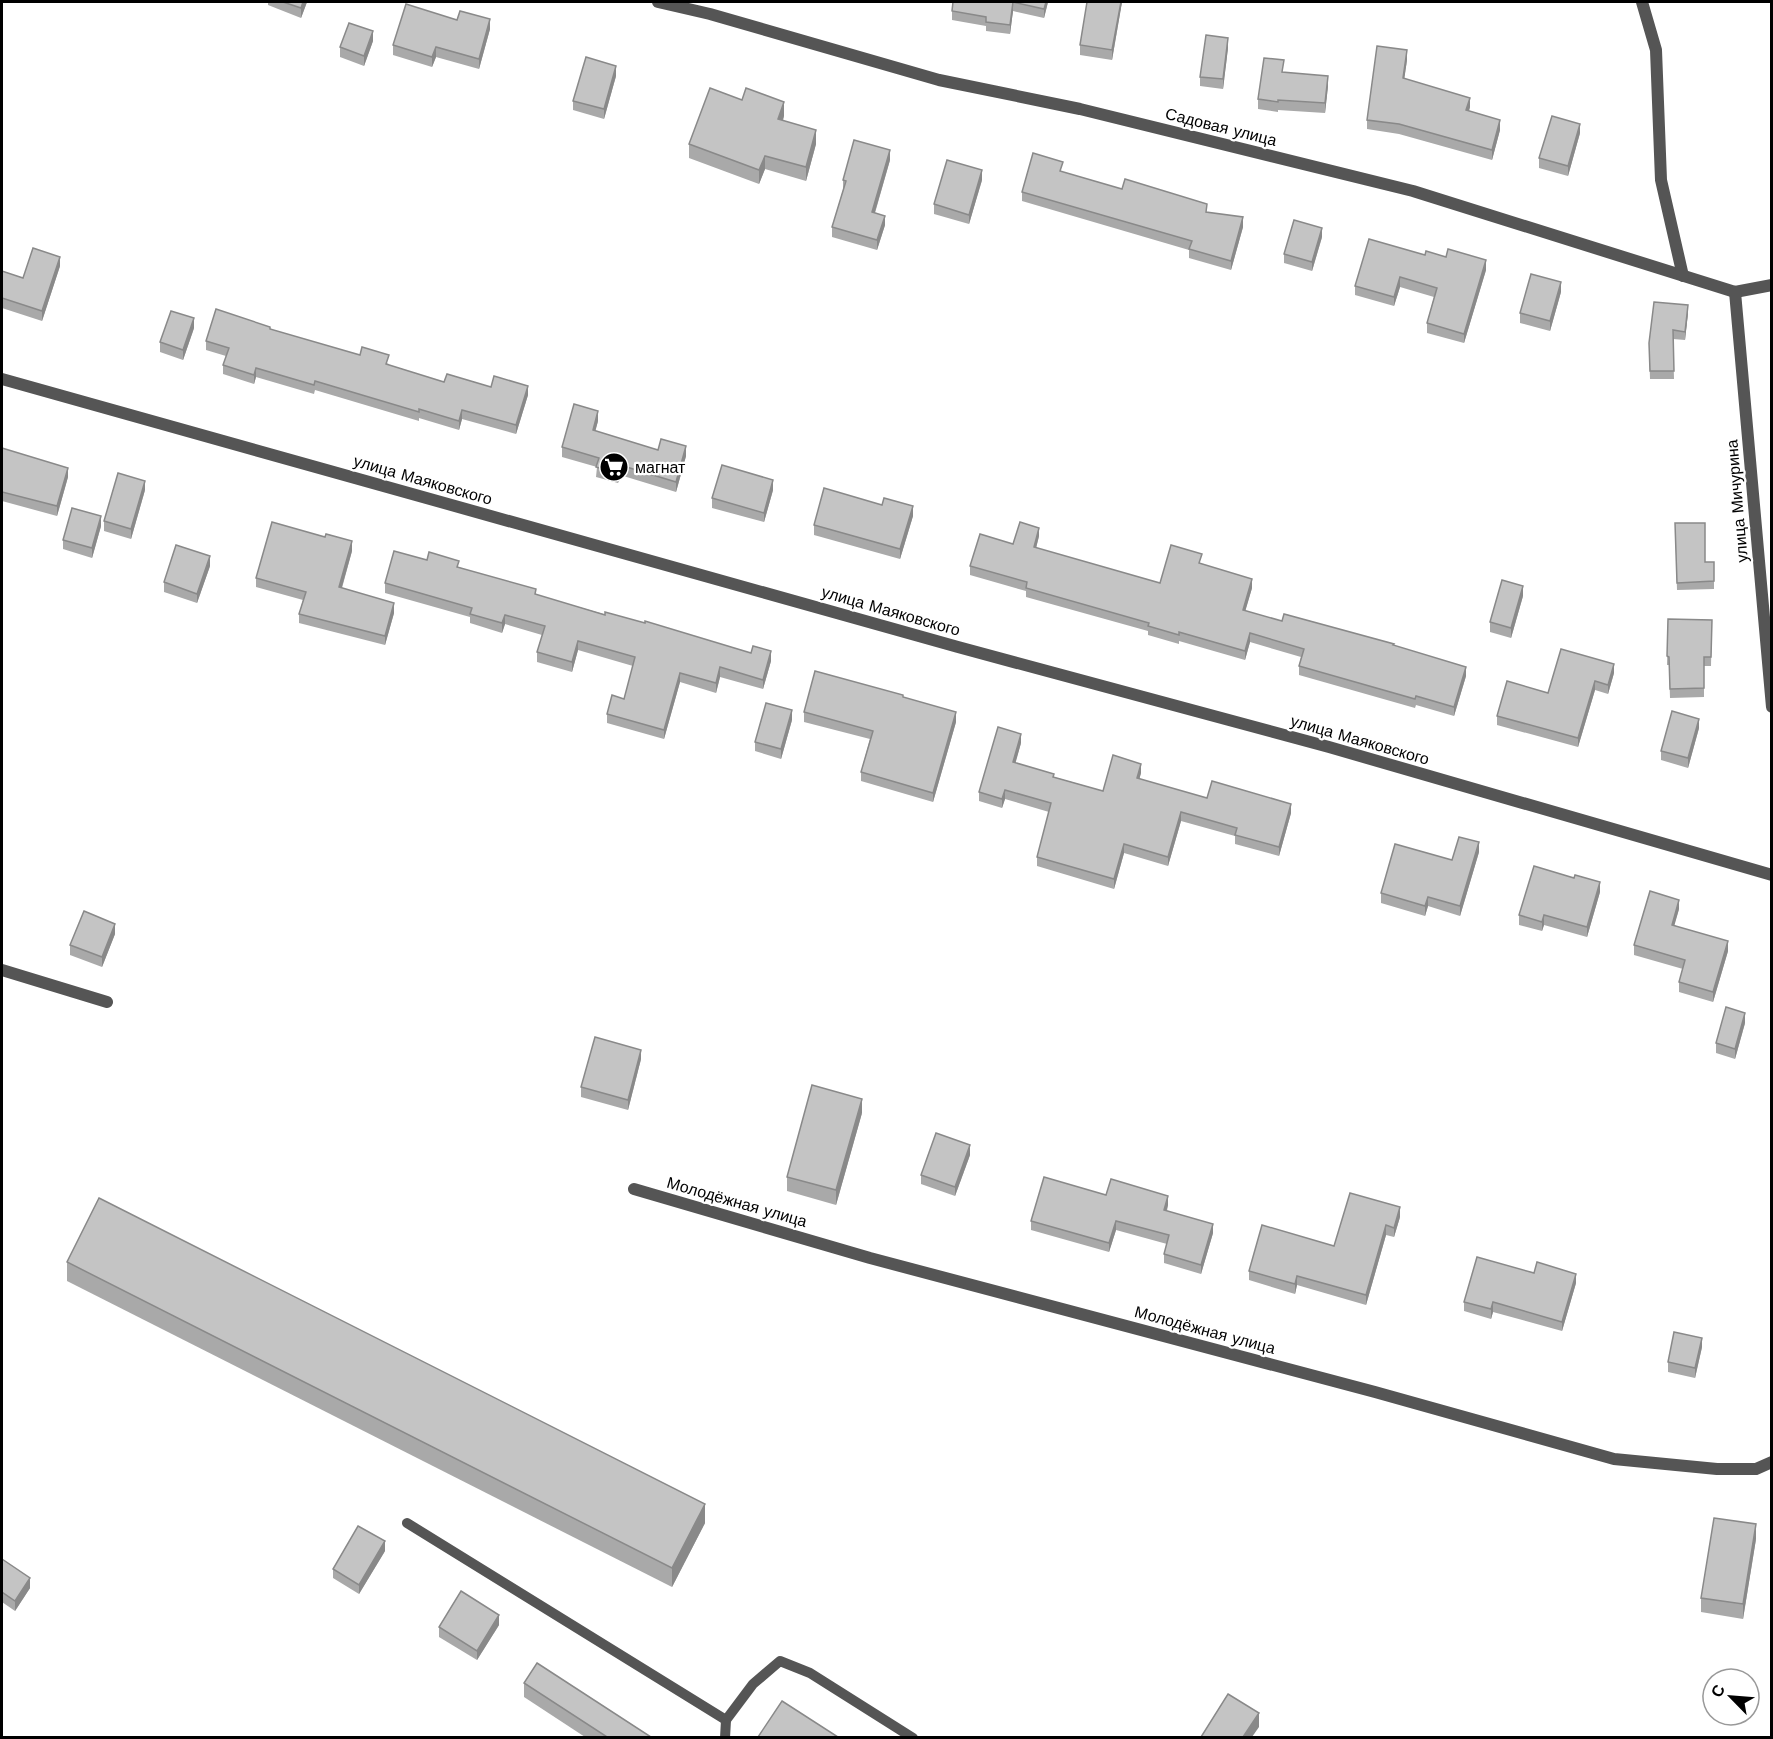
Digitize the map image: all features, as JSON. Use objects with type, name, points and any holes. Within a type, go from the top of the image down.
[{"type":"street","name":"Садовая улица","points":[[658,2],[722,17],[939,80],[1080,109],[1413,191],[1735,292],[1772,285]]},
{"type":"street","points":[[1642,2],[1656,51],[1660,180],[1683,276]]},
{"type":"street","name":"улица Мичурина","points":[[1735,292],[1772,707]]},
{"type":"street","name":"улица Маяковского","points":[[2,379],[946,644],[1340,750],[1772,875]]},
{"type":"street","points":[[2,970],[107,1002]]},
{"type":"street","name":"Молодёжная улица","points":[[634,1189],[870,1258],[1375,1392],[1614,1459],[1717,1469],[1756,1469],[1772,1462]]},
{"type":"lane","points":[[407,1523],[726,1720]]},
{"type":"lane","points":[[725,1737],[726,1720],[753,1684],[780,1661],[810,1672],[913,1737]]},
{"type":"building","points":[[283,2],[303,2],[301,8]]},
{"type":"building","points":[[953,2],[1013,2],[1010,25],[986,22],[986,17],[952,11]]},
{"type":"building","points":[[1013,2],[1046,2],[1044,9]]},
{"type":"building","points":[[1087,2],[1121,2],[1112,50],[1080,45]]},
{"type":"building","points":[[406,4],[457,20],[460,11],[490,19],[479,59],[436,47],[432,57],[393,45]]},
{"type":"building","points":[[349,23],[373,31],[364,56],[340,47]]},
{"type":"building","points":[[1206,35],[1228,38],[1223,79],[1200,77]]},
{"type":"building","points":[[1377,46],[1407,50],[1403,78],[1470,98],[1466,110],[1500,120],[1492,150],[1399,124],[1367,120]]},
{"type":"building","points":[[586,57],[616,66],[604,109],[573,101]]},
{"type":"building","points":[[1264,58],[1284,60],[1282,72],[1328,76],[1325,103],[1278,100],[1278,102],[1258,99]]},
{"type":"building","points":[[710,88],[742,100],[746,88],[784,102],[778,119],[816,130],[806,167],[765,156],[759,170],[689,144]]},
{"type":"building","points":[[1552,116],[1580,124],[1568,166],[1539,158]]},
{"type":"building","points":[[854,140],[890,150],[872,212],[885,216],[877,240],[832,227],[846,181],[843,180]]},
{"type":"building","points":[[1033,153],[1063,162],[1060,171],[1122,189],[1125,179],[1207,204],[1206,212],[1243,217],[1231,261],[1189,249],[1192,241],[1022,192]]},
{"type":"building","points":[[947,160],[982,170],[969,215],[934,204]]},
{"type":"building","points":[[1294,220],[1322,228],[1312,262],[1284,254]]},
{"type":"building","points":[[1369,239],[1425,255],[1426,251],[1446,257],[1448,249],[1486,260],[1464,334],[1427,323],[1437,288],[1400,277],[1394,297],[1355,286]]},
{"type":"building","points":[[33,248],[60,257],[42,311],[2,298],[2,271],[23,278]]},
{"type":"building","points":[[1531,274],[1561,282],[1550,321],[1520,313]]},
{"type":"building","points":[[1654,302],[1688,305],[1685,332],[1673,330],[1674,371],[1650,371],[1649,343]]},
{"type":"building","points":[[216,309],[270,327],[270,329],[360,355],[362,347],[389,355],[386,364],[444,382],[447,374],[491,387],[494,376],[528,386],[516,425],[462,410],[459,421],[419,409],[419,412],[315,381],[314,385],[256,368],[254,375],[223,365],[229,348],[206,341]]},
{"type":"building","points":[[171,311],[194,318],[183,350],[160,342]]},
{"type":"building","points":[[574,404],[598,411],[593,430],[658,450],[661,439],[686,446],[676,482],[620,465],[618,473],[596,467],[599,458],[562,447]]},
{"type":"building","points":[[2,448],[68,468],[57,506],[2,492]]},
{"type":"building","points":[[722,465],[773,480],[764,513],[712,498]]},
{"type":"building","points":[[118,473],[145,481],[131,529],[104,521]]},
{"type":"building","points":[[824,488],[882,505],[884,498],[913,506],[900,549],[814,525]]},
{"type":"building","points":[[72,508],[101,516],[92,548],[63,540]]},
{"type":"building","points":[[272,522],[325,537],[326,534],[352,541],[339,587],[394,603],[385,636],[299,614],[306,592],[256,578]]},
{"type":"building","points":[[1020,522],[1039,528],[1034,547],[1160,583],[1171,545],[1202,554],[1199,563],[1252,579],[1243,610],[1282,621],[1284,614],[1394,644],[1466,667],[1454,707],[1416,696],[1415,699],[1299,666],[1304,649],[1250,633],[1245,651],[1179,632],[1179,635],[1148,626],[1149,623],[1026,588],[1027,582],[970,566],[980,534],[1013,544]]},
{"type":"building","points":[[1675,523],[1705,523],[1705,562],[1714,562],[1714,581],[1677,583]]},
{"type":"building","points":[[176,545],[210,556],[197,594],[164,582]]},
{"type":"building","points":[[394,551],[427,560],[429,552],[459,561],[457,567],[536,589],[535,594],[605,615],[605,612],[645,623],[645,621],[751,653],[753,646],[771,651],[763,680],[720,667],[716,683],[680,673],[664,730],[607,714],[612,695],[624,699],[635,657],[578,641],[572,662],[537,652],[545,626],[505,615],[502,623],[470,614],[472,608],[385,583]]},
{"type":"building","points":[[1502,580],[1523,586],[1511,628],[1490,622]]},
{"type":"building","points":[[1668,619],[1712,620],[1711,657],[1704,657],[1704,688],[1670,689],[1669,657],[1667,656]]},
{"type":"building","points":[[1561,649],[1614,664],[1608,685],[1595,681],[1578,738],[1497,716],[1507,681],[1548,693]]},
{"type":"building","points":[[815,671],[956,712],[933,793],[861,772],[873,731],[804,712]]},
{"type":"building","points":[[766,703],[792,710],[781,749],[755,742]]},
{"type":"building","points":[[1672,711],[1699,719],[1688,758],[1661,751]]},
{"type":"building","points":[[998,727],[1021,734],[1013,762],[1054,774],[1053,777],[1103,791],[1113,755],[1141,764],[1137,778],[1207,798],[1212,781],[1291,804],[1279,847],[1235,835],[1237,828],[1181,812],[1168,857],[1124,844],[1114,879],[1037,857],[1051,803],[1005,790],[1002,799],[979,792]]},
{"type":"building","points":[[1459,837],[1479,842],[1460,906],[1428,897],[1425,906],[1381,893],[1395,844],[1452,860]]},
{"type":"building","points":[[1534,866],[1574,878],[1575,875],[1600,882],[1587,927],[1544,915],[1542,922],[1519,915]]},
{"type":"building","points":[[1650,891],[1679,900],[1672,925],[1728,941],[1713,992],[1679,982],[1685,960],[1634,945]]},
{"type":"building","points":[[84,911],[115,924],[102,957],[70,945]]},
{"type":"building","points":[[1726,1007],[1745,1013],[1735,1049],[1716,1043]]},
{"type":"building","points":[[595,1037],[641,1050],[628,1100],[581,1087]]},
{"type":"building","points":[[812,1085],[862,1099],[836,1190],[787,1177]]},
{"type":"building","points":[[936,1133],[970,1145],[955,1187],[921,1175]]},
{"type":"building","points":[[1044,1177],[1106,1195],[1111,1179],[1168,1196],[1164,1210],[1213,1224],[1201,1265],[1164,1254],[1169,1235],[1116,1221],[1109,1243],[1031,1221]]},
{"type":"building","points":[[1350,1193],[1400,1207],[1394,1228],[1386,1225],[1366,1295],[1297,1276],[1295,1284],[1249,1271],[1262,1225],[1334,1246]]},
{"type":"building","points":[[99,1198],[705,1504],[672,1568],[67,1262]]},
{"type":"building","points":[[1477,1257],[1534,1273],[1537,1262],[1576,1274],[1562,1322],[1493,1302],[1491,1309],[1464,1302]]},
{"type":"building","points":[[1674,1332],[1702,1338],[1695,1368],[1668,1362]]},
{"type":"building","points":[[1714,1518],[1756,1524],[1743,1604],[1701,1598]]},
{"type":"building","points":[[358,1526],[385,1541],[359,1585],[333,1569]]},
{"type":"building","points":[[2,1559],[30,1578],[15,1601],[2,1592]]},
{"type":"building","points":[[461,1591],[499,1615],[477,1651],[439,1627]]},
{"type":"building","points":[[537,1663],[651,1737],[607,1737],[524,1683]]},
{"type":"building","points":[[1228,1694],[1259,1713],[1243,1737],[1201,1737]]},
{"type":"building","points":[[782,1701],[838,1737],[758,1737]]},
{"type":"place","name":"магнат","points":[[614,467]]}]
